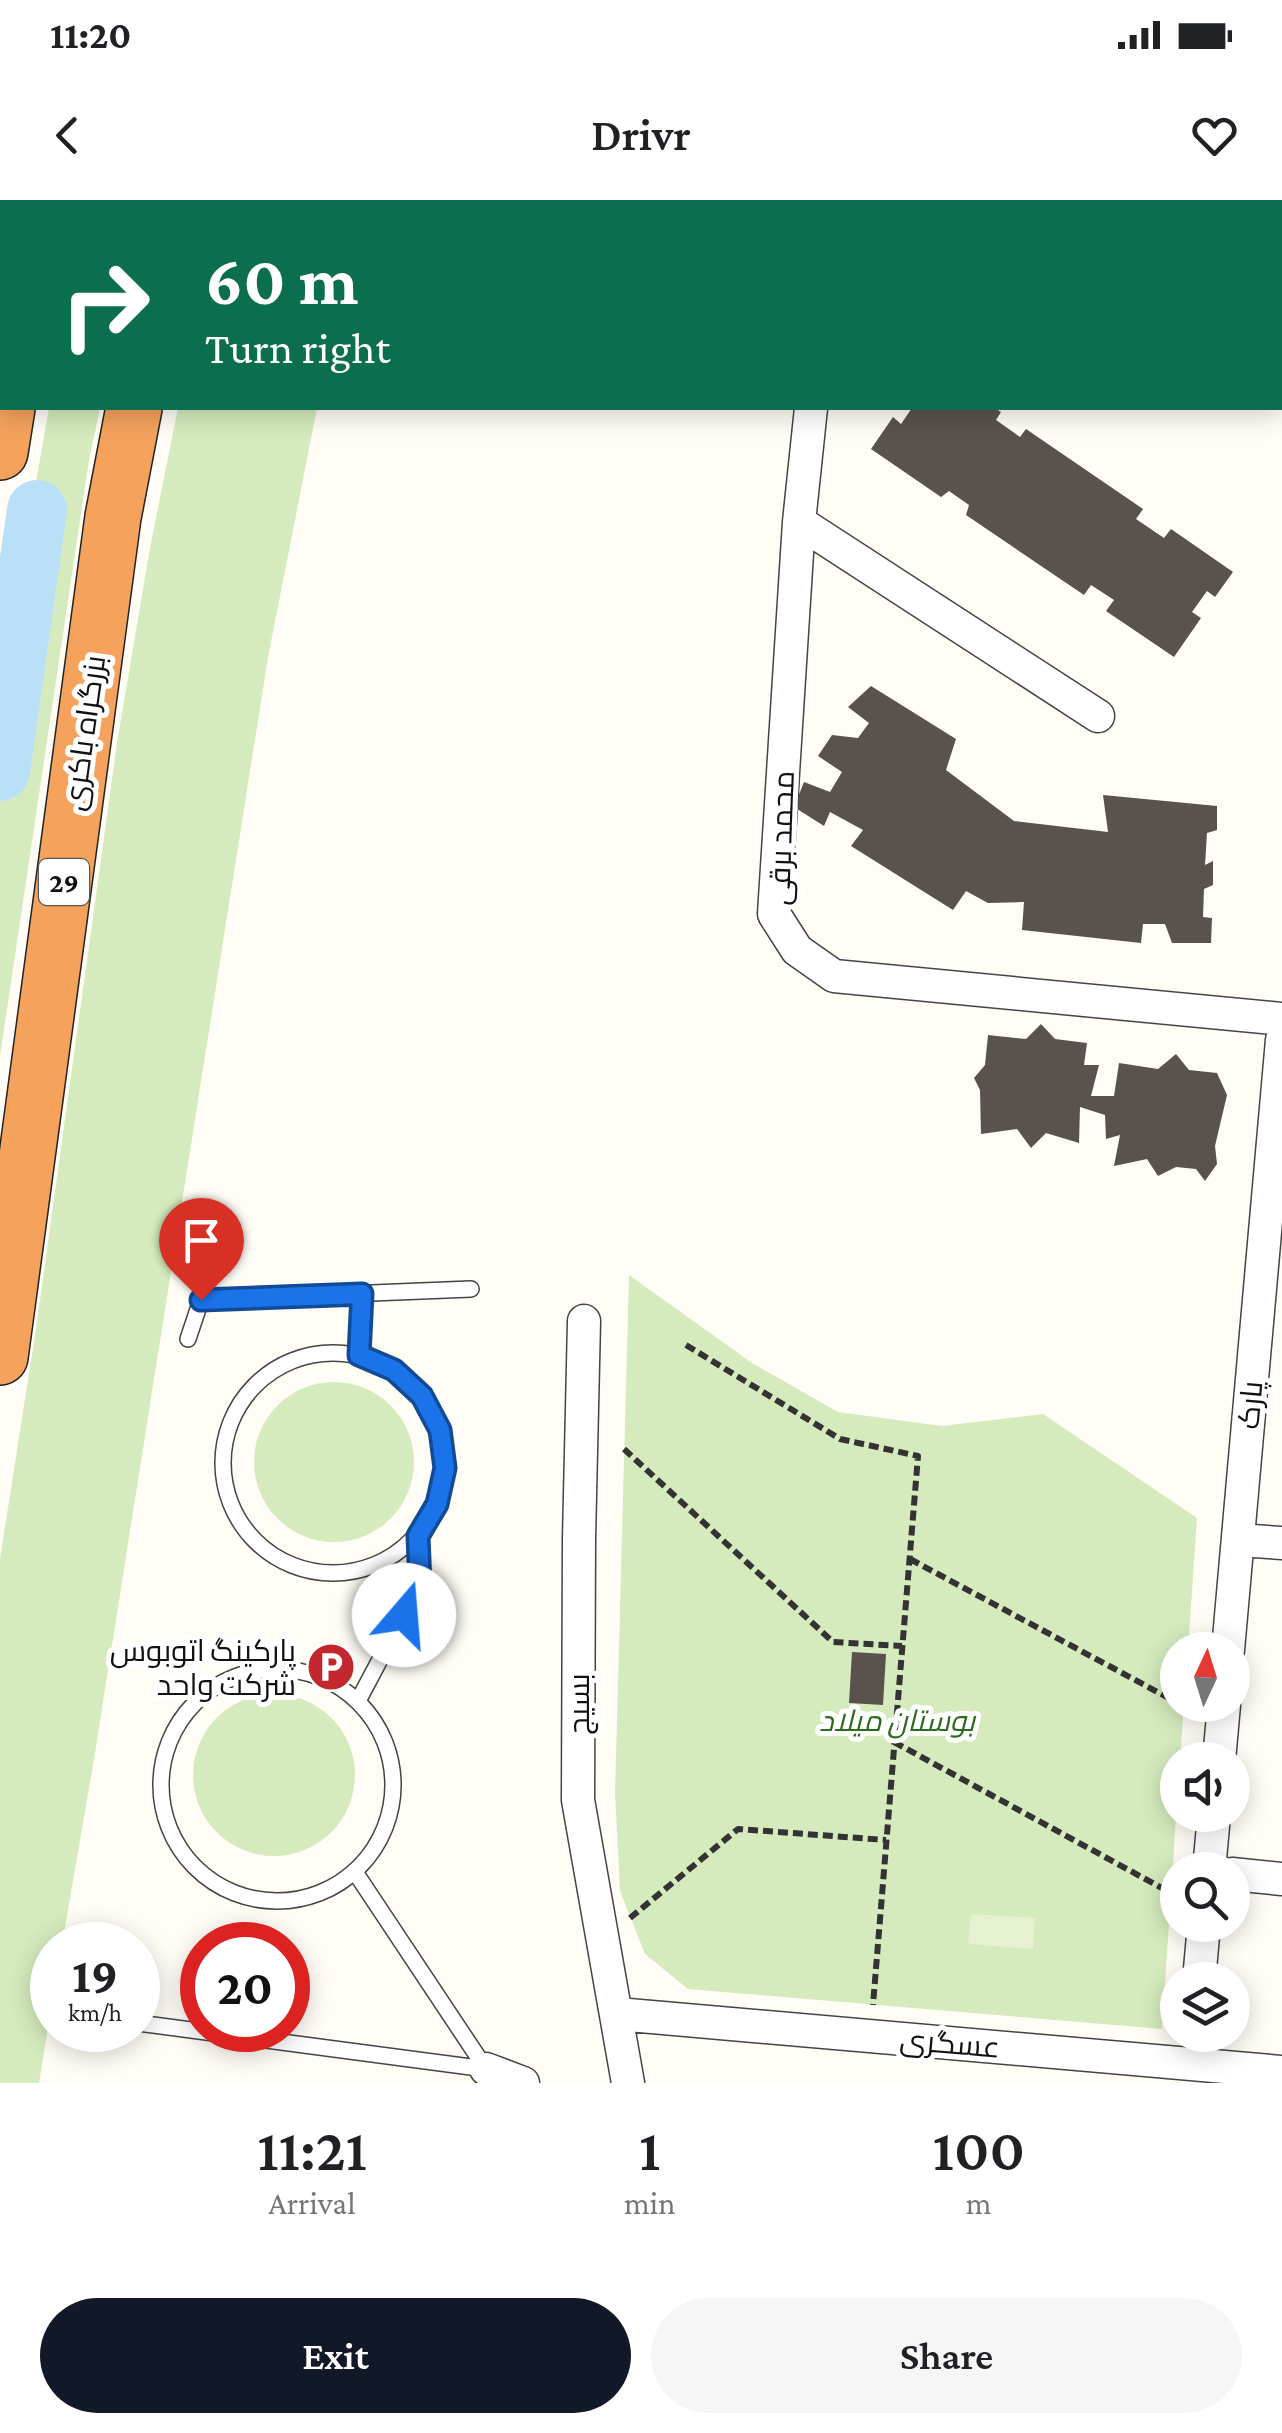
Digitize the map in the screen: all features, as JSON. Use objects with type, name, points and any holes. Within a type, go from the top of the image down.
[{"type":"highway","points":[[0,452],[8,410]]},
{"type":"highway","name":"بزرگراه باکری","points":[[0,1357],[113,517],[134,410]]},
{"type":"highway","points":[[113,517],[153,410]]},
{"type":"street","name":"محمد برقی","points":[[811,410],[799,522],[774,914],[797,950],[834,976],[1282,1019]]},
{"type":"street","points":[[799,522],[1098,716]]},
{"type":"street","name":"پارک","points":[[1230,1632],[1274,1220],[1282,1040]]},
{"type":"street","name":"بسیج","points":[[584,1320],[578,1800],[628,2083]]},
{"type":"street","points":[[1238,1540],[1282,1543]]},
{"type":"street","points":[[1250,1875],[1282,1878]]},
{"type":"street","name":"عسگری","points":[[617,2014],[871,2036],[1160,2049]]},
{"type":"street","name":"عسگری","points":[[1201,2052],[1282,2072]]},
{"type":"street","points":[[486,2070],[523,2083]]},
{"type":"lane","points":[[188,1340],[201,1300],[471,1289]]},
{"type":"lane","points":[[359,1355],[362,1294]]},
{"type":"lane","points":[[325,1352],[359,1355],[394,1370],[422,1396],[440,1430],[445,1468],[437,1504],[418,1536],[387,1560],[351,1573],[313,1572],[278,1559],[248,1535],[229,1502],[222,1468],[225,1435],[239,1404],[262,1378],[291,1360],[325,1352]]},
{"type":"lane","points":[[358,1701],[420,1586],[418,1536]]},
{"type":"lane","points":[[292,1670],[327,1680],[358,1701],[380,1730],[392,1766],[392,1804],[380,1842],[355,1872],[322,1894],[283,1902],[244,1897],[208,1880],[181,1852],[164,1816],[160,1777],[169,1740],[190,1706],[220,1684],[254,1671],[292,1670]]},
{"type":"lane","points":[[355,1872],[486,2070]]},
{"type":"lane","points":[[160,2026],[486,2070]]},
{"type":"path","points":[[686,1345],[840,1439],[918,1456],[871,2036]]},
{"type":"path","points":[[624,1449],[833,1642],[902,1646]]},
{"type":"path","points":[[910,1558],[1160,1694]]},
{"type":"path","points":[[894,1742],[1160,1886]]},
{"type":"path","points":[[624,1927],[738,1829],[886,1840]]},
{"type":"green space","points":[[49,410],[100,410],[0,1056],[0,702]]},
{"type":"green space","points":[[178,410],[317,410],[268,657],[66,1922],[30,1922],[30,2052],[44,2052],[39,2083],[0,2083],[0,1559],[117,743]]},
{"type":"green space","name":"بوستان میلاد","points":[[629,1275],[752,1363],[838,1412],[942,1426],[1043,1414],[1197,1518],[1189,1632],[1160,1632],[1160,1722],[1183,1722],[1181,1742],[1160,1742],[1160,1832],[1175,1832],[1174,1852],[1160,1852],[1160,1942],[1168,1942],[1166,1962],[1160,1962],[1160,2029],[688,1989],[645,1954],[620,1891],[615,1793]]},
{"type":"green space","points":[[334,1382],[365,1388],[391,1405],[408,1431],[414,1462],[408,1493],[391,1519],[365,1536],[334,1542],[303,1536],[277,1519],[260,1493],[254,1462],[260,1431],[277,1405],[303,1388]]},
{"type":"green space","points":[[274,1694],[305,1700],[331,1718],[349,1744],[355,1775],[349,1806],[331,1832],[305,1850],[274,1856],[243,1850],[217,1832],[199,1806],[193,1775],[199,1744],[217,1718],[243,1700]]},
{"type":"green space","points":[[971,1914],[1035,1918],[1033,1949],[968,1944]]},
{"type":"building","points":[[911,410],[998,410],[1001,412],[996,420],[1020,437],[1026,429],[1143,509],[1136,519],[1164,538],[1171,529],[1233,572],[1215,597],[1207,591],[1192,612],[1201,618],[1174,657],[1106,611],[1114,600],[1091,585],[1084,595],[966,515],[969,505],[949,491],[941,497],[871,449],[893,417],[901,424]]},
{"type":"building","points":[[871,686],[956,739],[946,770],[1014,821],[1108,832],[1103,795],[1217,806],[1217,830],[1207,833],[1205,865],[1213,861],[1213,885],[1204,889],[1203,917],[1212,918],[1211,943],[1172,943],[1165,924],[1143,924],[1141,943],[1022,930],[1024,902],[988,903],[966,891],[953,910],[851,846],[863,830],[830,812],[824,826],[794,807],[804,782],[830,792],[842,772],[818,756],[832,735],[858,738],[869,723],[848,707]]},
{"type":"building","points":[[1041,1024],[1055,1039],[1087,1043],[1084,1065],[1099,1065],[1091,1096],[1114,1096],[1119,1063],[1158,1069],[1176,1054],[1189,1070],[1217,1073],[1227,1095],[1215,1146],[1217,1164],[1205,1181],[1196,1169],[1176,1167],[1158,1176],[1147,1159],[1114,1166],[1120,1135],[1106,1139],[1105,1115],[1080,1107],[1079,1143],[1046,1133],[1031,1148],[1017,1129],[981,1134],[980,1090],[974,1078],[985,1065],[988,1035],[1026,1039]]},
{"type":"building","points":[[852,1652],[886,1654],[883,1705],[849,1703]]},
{"type":"waterway","points":[[0,771],[37,510]]},
{"type":"place","name":"پارکینگ اتوبوس شرکت واحد","points":[[331,1667]]},
{"type":"route","points":[[201,1300],[362,1294],[359,1355],[394,1370],[422,1396],[440,1430],[445,1468],[437,1504],[418,1536],[420,1586],[404,1615]]}]
